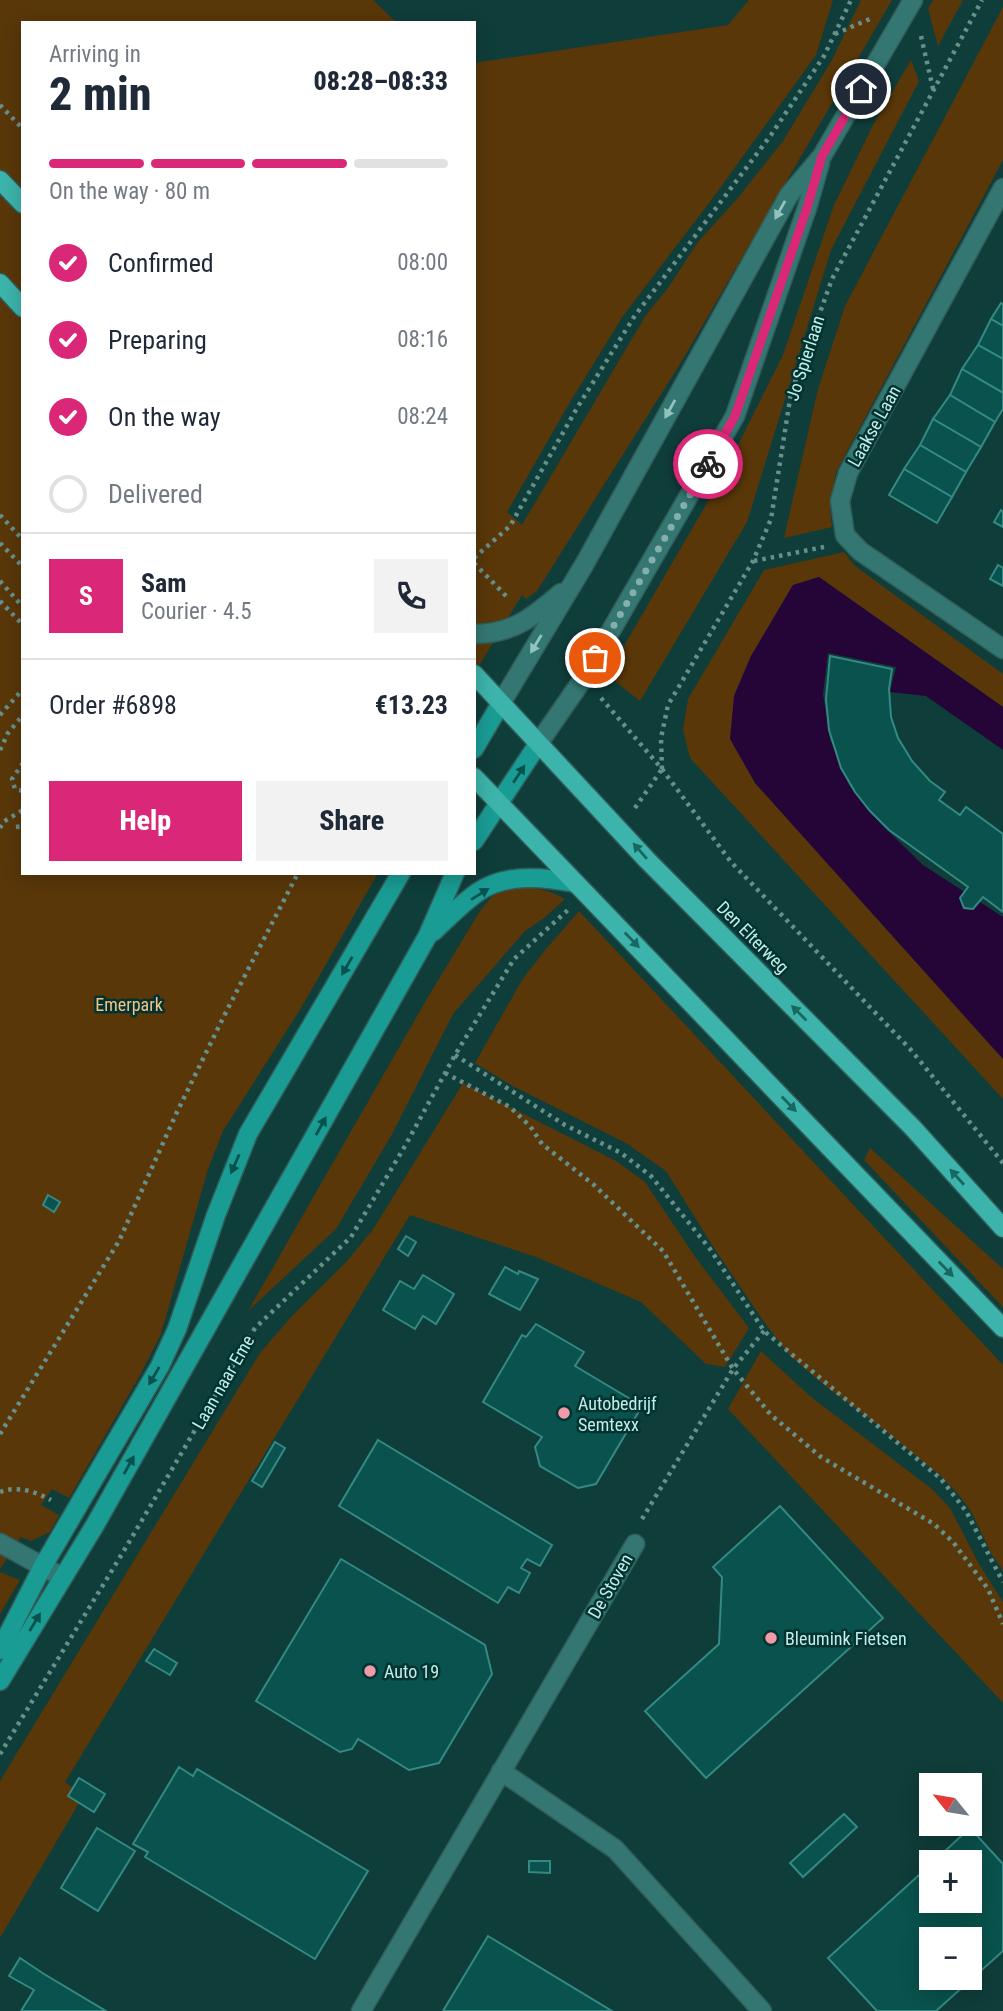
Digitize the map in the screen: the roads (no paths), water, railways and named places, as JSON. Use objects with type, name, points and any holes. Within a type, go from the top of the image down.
[{"type":"main road","points":[[0,180],[21,202]]},
{"type":"main road","points":[[0,283],[21,306]]},
{"type":"main road","name":"Den Elterweg","points":[[476,676],[647,860],[913,1128],[1003,1228]]},
{"type":"main road","points":[[476,779],[1003,1328]]},
{"type":"street","points":[[476,747],[572,584],[789,195],[822,156],[913,0]]},
{"type":"street","points":[[476,838],[583,679],[735,416],[807,208],[822,156]]},
{"type":"street","name":"Laakse Laan","points":[[1003,188],[848,473],[840,501],[845,535],[860,551],[1003,649]]},
{"type":"street","points":[[476,634],[492,634],[530,620],[572,584]]},
{"type":"street","points":[[0,1650],[43,1566],[160,1366],[177,1329],[216,1214],[248,1134],[400,875]]},
{"type":"street","points":[[0,1681],[95,1525],[427,937],[454,875]]},
{"type":"street","points":[[427,937],[479,891],[509,879],[547,877],[575,883]]},
{"type":"street","points":[[0,1543],[62,1577]]},
{"type":"street","name":"De Stoven","points":[[361,2011],[635,1544]]},
{"type":"street","points":[[502,1771],[615,1849],[762,2011]]},
{"type":"place","name":"Autobedrijf Semtexx","points":[[564,1413]]},
{"type":"place","name":"Bleumink Fietsen","points":[[771,1638]]},
{"type":"place","name":"Auto 19","points":[[370,1671]]},
{"type":"park label","name":"Emerpark","points":[[129,1004]]}]
